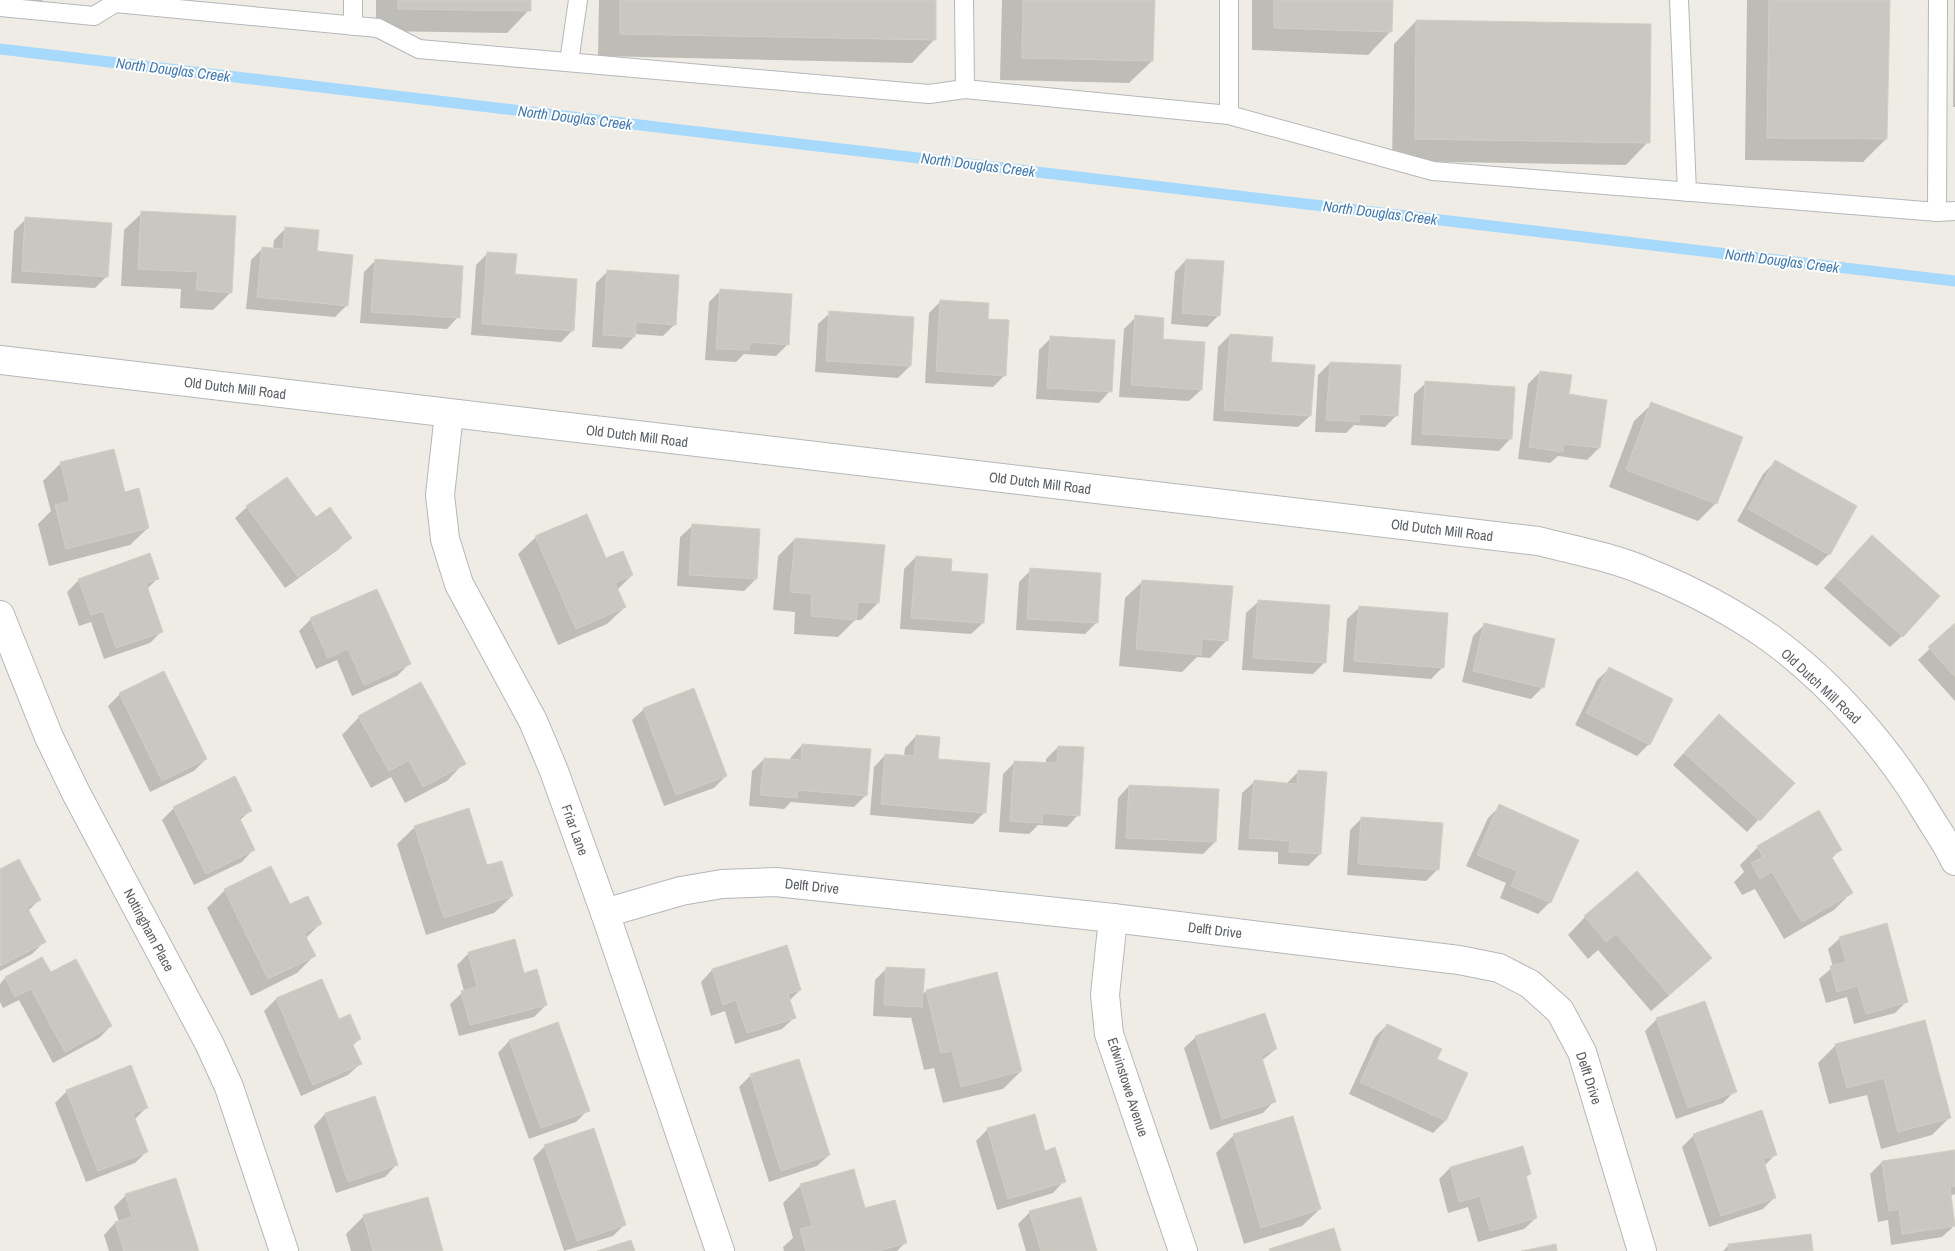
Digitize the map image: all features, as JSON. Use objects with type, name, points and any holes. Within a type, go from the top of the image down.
[{"type":"street","name":"Old Dutch Mill Road","points":[[0,360],[1528,540],[1607,559],[1646,572],[1729,613],[1770,639],[1806,669],[1846,706],[1880,745],[1916,795],[1955,861]]},
{"type":"street","name":"Friar Lane","points":[[449,414],[440,495],[445,539],[459,584],[532,721],[554,771],[605,913],[720,1251]]},
{"type":"street","name":"Nottingham Place","points":[[0,615],[49,737],[76,793],[210,1045],[229,1087],[284,1251]]},
{"type":"street","name":"Delft Drive","points":[[605,913],[681,891],[722,884],[776,882],[1113,918],[1459,960],[1499,968],[1530,984],[1560,1011],[1582,1052],[1642,1251]]},
{"type":"street","name":"Edwinstowe Avenue","points":[[1113,918],[1105,995],[1109,1034],[1182,1251]]},
{"type":"lane","points":[[353,0],[353,26]]},
{"type":"lane","points":[[569,62],[578,0]]},
{"type":"lane","points":[[964,0],[965,89]]},
{"type":"lane","points":[[1229,0],[1229,115]]},
{"type":"lane","points":[[1679,0],[1687,192]]},
{"type":"lane","points":[[1937,212],[1938,0]]},
{"type":"lane","points":[[0,7],[94,8],[115,3],[378,28],[418,49],[929,94],[965,89],[1229,115],[1433,171],[1937,212],[1955,211]]},
{"type":"building","points":[[398,0],[531,0],[531,11],[398,9]]},
{"type":"building","points":[[620,0],[936,0],[936,40],[620,34]]},
{"type":"building","points":[[1023,0],[1155,0],[1153,61],[1022,58]]},
{"type":"building","points":[[1274,0],[1393,0],[1392,32],[1274,28]]},
{"type":"building","points":[[1769,0],[1890,0],[1887,139],[1767,138]]},
{"type":"building","points":[[1416,20],[1651,24],[1650,143],[1415,139]]},
{"type":"building","points":[[141,211],[236,216],[232,293],[196,290],[198,272],[138,269]]},
{"type":"building","points":[[25,217],[112,223],[108,277],[22,271]]},
{"type":"building","points":[[285,227],[319,230],[317,251],[353,255],[348,306],[257,297],[262,247],[283,249]]},
{"type":"building","points":[[487,252],[517,254],[515,274],[577,279],[574,331],[482,324]]},
{"type":"building","points":[[375,259],[463,266],[460,318],[371,312]]},
{"type":"building","points":[[1186,259],[1224,261],[1220,316],[1182,313]]},
{"type":"building","points":[[607,270],[679,275],[676,325],[636,322],[635,337],[603,335]]},
{"type":"building","points":[[720,289],[792,294],[789,345],[750,342],[749,350],[716,349]]},
{"type":"building","points":[[940,300],[989,303],[988,319],[1009,320],[1006,376],[936,371]]},
{"type":"building","points":[[829,311],[914,317],[911,366],[826,361]]},
{"type":"building","points":[[1135,315],[1164,318],[1163,339],[1205,342],[1202,390],[1131,385]]},
{"type":"building","points":[[1230,334],[1273,337],[1271,362],[1315,365],[1311,416],[1224,410]]},
{"type":"building","points":[[1050,336],[1115,340],[1112,392],[1047,388]]},
{"type":"building","points":[[1330,362],[1401,365],[1398,416],[1359,414],[1359,422],[1326,420]]},
{"type":"building","points":[[1540,371],[1572,375],[1569,394],[1607,400],[1600,448],[1564,444],[1563,452],[1529,447]]},
{"type":"building","points":[[1425,381],[1515,387],[1512,439],[1422,434]]},
{"type":"building","points":[[1651,402],[1743,437],[1717,504],[1626,470]]},
{"type":"building","points":[[114,449],[125,492],[139,488],[149,528],[66,549],[55,505],[70,501],[60,462]]},
{"type":"building","points":[[1775,460],[1857,506],[1830,555],[1748,509]]},
{"type":"building","points":[[287,477],[316,517],[330,507],[352,538],[298,577],[246,506]]},
{"type":"building","points":[[587,514],[606,558],[623,551],[633,575],[615,583],[626,607],[576,629],[535,536]]},
{"type":"building","points":[[692,524],[760,529],[757,579],[689,575]]},
{"type":"building","points":[[1872,535],[1940,596],[1903,637],[1835,576]]},
{"type":"building","points":[[795,538],[885,545],[879,603],[858,602],[856,620],[811,616],[812,594],[790,592]]},
{"type":"building","points":[[150,553],[159,579],[146,583],[163,632],[116,648],[103,611],[91,615],[78,579]]},
{"type":"building","points":[[916,556],[952,559],[951,571],[988,574],[984,623],[911,618]]},
{"type":"building","points":[[1030,568],[1101,573],[1098,623],[1027,619]]},
{"type":"building","points":[[1142,580],[1233,586],[1228,641],[1202,639],[1201,655],[1136,649]]},
{"type":"building","points":[[377,589],[411,664],[364,685],[348,649],[328,658],[310,618]]},
{"type":"building","points":[[1258,600],[1330,605],[1326,663],[1253,658]]},
{"type":"building","points":[[1359,606],[1448,613],[1444,668],[1354,661]]},
{"type":"building","points":[[1484,623],[1555,639],[1544,688],[1473,671]]},
{"type":"building","points":[[1955,623],[1955,677],[1928,647]]},
{"type":"building","points":[[1609,667],[1673,699],[1650,745],[1586,713]]},
{"type":"building","points":[[164,671],[207,759],[162,781],[119,693]]},
{"type":"building","points":[[421,682],[466,764],[423,787],[409,760],[389,771],[358,716]]},
{"type":"building","points":[[694,688],[727,776],[676,795],[643,708]]},
{"type":"building","points":[[1719,714],[1795,783],[1760,821],[1684,753]]},
{"type":"building","points":[[916,735],[940,737],[938,759],[990,763],[986,813],[881,804],[885,754],[914,756]]},
{"type":"building","points":[[802,744],[871,749],[867,796],[797,790],[797,798],[760,795],[764,758],[801,760]]},
{"type":"building","points":[[1058,746],[1084,747],[1080,816],[1043,813],[1042,823],[1010,821],[1014,761],[1057,763]]},
{"type":"building","points":[[1298,770],[1327,772],[1321,854],[1289,852],[1290,841],[1249,838],[1254,780],[1297,784]]},
{"type":"building","points":[[235,776],[252,811],[239,817],[255,850],[206,874],[173,807]]},
{"type":"building","points":[[1129,785],[1219,789],[1216,842],[1126,838]]},
{"type":"building","points":[[1499,804],[1579,840],[1551,903],[1511,886],[1517,871],[1477,855]]},
{"type":"building","points":[[469,808],[487,865],[502,861],[513,896],[444,918],[414,826]]},
{"type":"building","points":[[1819,810],[1842,850],[1831,856],[1853,893],[1802,922],[1772,872],[1760,879],[1751,863],[1763,857],[1757,846]]},
{"type":"building","points":[[1361,817],[1443,823],[1439,870],[1358,864]]},
{"type":"building","points":[[19,859],[41,900],[27,907],[46,942],[0,966],[0,869]]},
{"type":"building","points":[[271,866],[290,904],[308,896],[322,924],[304,933],[316,956],[268,979],[224,889]]},
{"type":"building","points":[[1637,871],[1712,958],[1669,995],[1616,934],[1606,942],[1584,916]]},
{"type":"building","points":[[1887,923],[1908,1002],[1866,1014],[1858,986],[1837,992],[1830,966],[1846,962],[1839,937]]},
{"type":"building","points":[[515,939],[524,973],[537,969],[547,1005],[470,1025],[461,991],[477,987],[468,952]]},
{"type":"building","points":[[787,945],[801,990],[788,994],[796,1018],[747,1033],[736,1000],[723,1005],[712,969]]},
{"type":"building","points":[[42,957],[51,972],[76,959],[112,1026],[65,1052],[31,989],[15,997],[5,977]]},
{"type":"building","points":[[886,967],[925,969],[922,1007],[884,1005]]},
{"type":"building","points":[[997,972],[1022,1071],[961,1087],[952,1051],[941,1053],[926,990]]},
{"type":"building","points":[[322,979],[339,1019],[350,1014],[361,1039],[352,1043],[362,1064],[313,1085],[276,998]]},
{"type":"building","points":[[1705,1001],[1737,1092],[1688,1108],[1656,1018]]},
{"type":"building","points":[[1265,1013],[1277,1049],[1261,1055],[1276,1102],[1222,1119],[1195,1036]]},
{"type":"building","points":[[1925,1020],[1951,1118],[1898,1132],[1884,1078],[1847,1088],[1835,1044]]},
{"type":"building","points":[[558,1022],[590,1111],[541,1128],[509,1040]]},
{"type":"building","points":[[1387,1024],[1442,1049],[1437,1059],[1468,1073],[1446,1121],[1360,1082]]},
{"type":"building","points":[[799,1059],[830,1155],[781,1171],[750,1074]]},
{"type":"building","points":[[131,1065],[148,1108],[133,1113],[148,1152],[98,1171],[66,1090]]},
{"type":"building","points":[[375,1096],[398,1165],[348,1182],[325,1113]]},
{"type":"building","points":[[1762,1110],[1777,1155],[1763,1159],[1776,1198],[1721,1216],[1693,1134]]},
{"type":"building","points":[[1035,1114],[1045,1151],[1055,1147],[1066,1182],[1008,1199],[987,1128]]},
{"type":"building","points":[[1293,1116],[1321,1209],[1261,1228],[1233,1134]]},
{"type":"building","points":[[594,1128],[626,1225],[577,1241],[544,1145]]},
{"type":"building","points":[[1523,1146],[1531,1174],[1526,1175],[1537,1218],[1490,1231],[1480,1196],[1459,1202],[1450,1167]]},
{"type":"building","points":[[1955,1150],[1955,1186],[1950,1187],[1955,1226],[1902,1234],[1899,1209],[1889,1211],[1882,1161]]},
{"type":"building","points":[[854,1169],[865,1208],[895,1200],[907,1243],[878,1251],[806,1251],[800,1229],[812,1226],[800,1184]]},
{"type":"building","points":[[176,1178],[199,1251],[124,1251],[115,1222],[132,1217],[125,1194]]},
{"type":"building","points":[[428,1197],[443,1251],[373,1251],[363,1215]]},
{"type":"building","points":[[1081,1197],[1097,1251],[1041,1251],[1029,1211]]},
{"type":"building","points":[[1334,1228],[1341,1251],[1270,1251],[1269,1249]]},
{"type":"building","points":[[1811,1234],[1813,1251],[1729,1251],[1728,1244]]},
{"type":"building","points":[[631,1240],[635,1251],[597,1251]]},
{"type":"building","points":[[1556,1244],[1557,1251],[1521,1251]]},
{"type":"waterway","name":"North Douglas Creek","points":[[0,49],[1955,281]]}]
